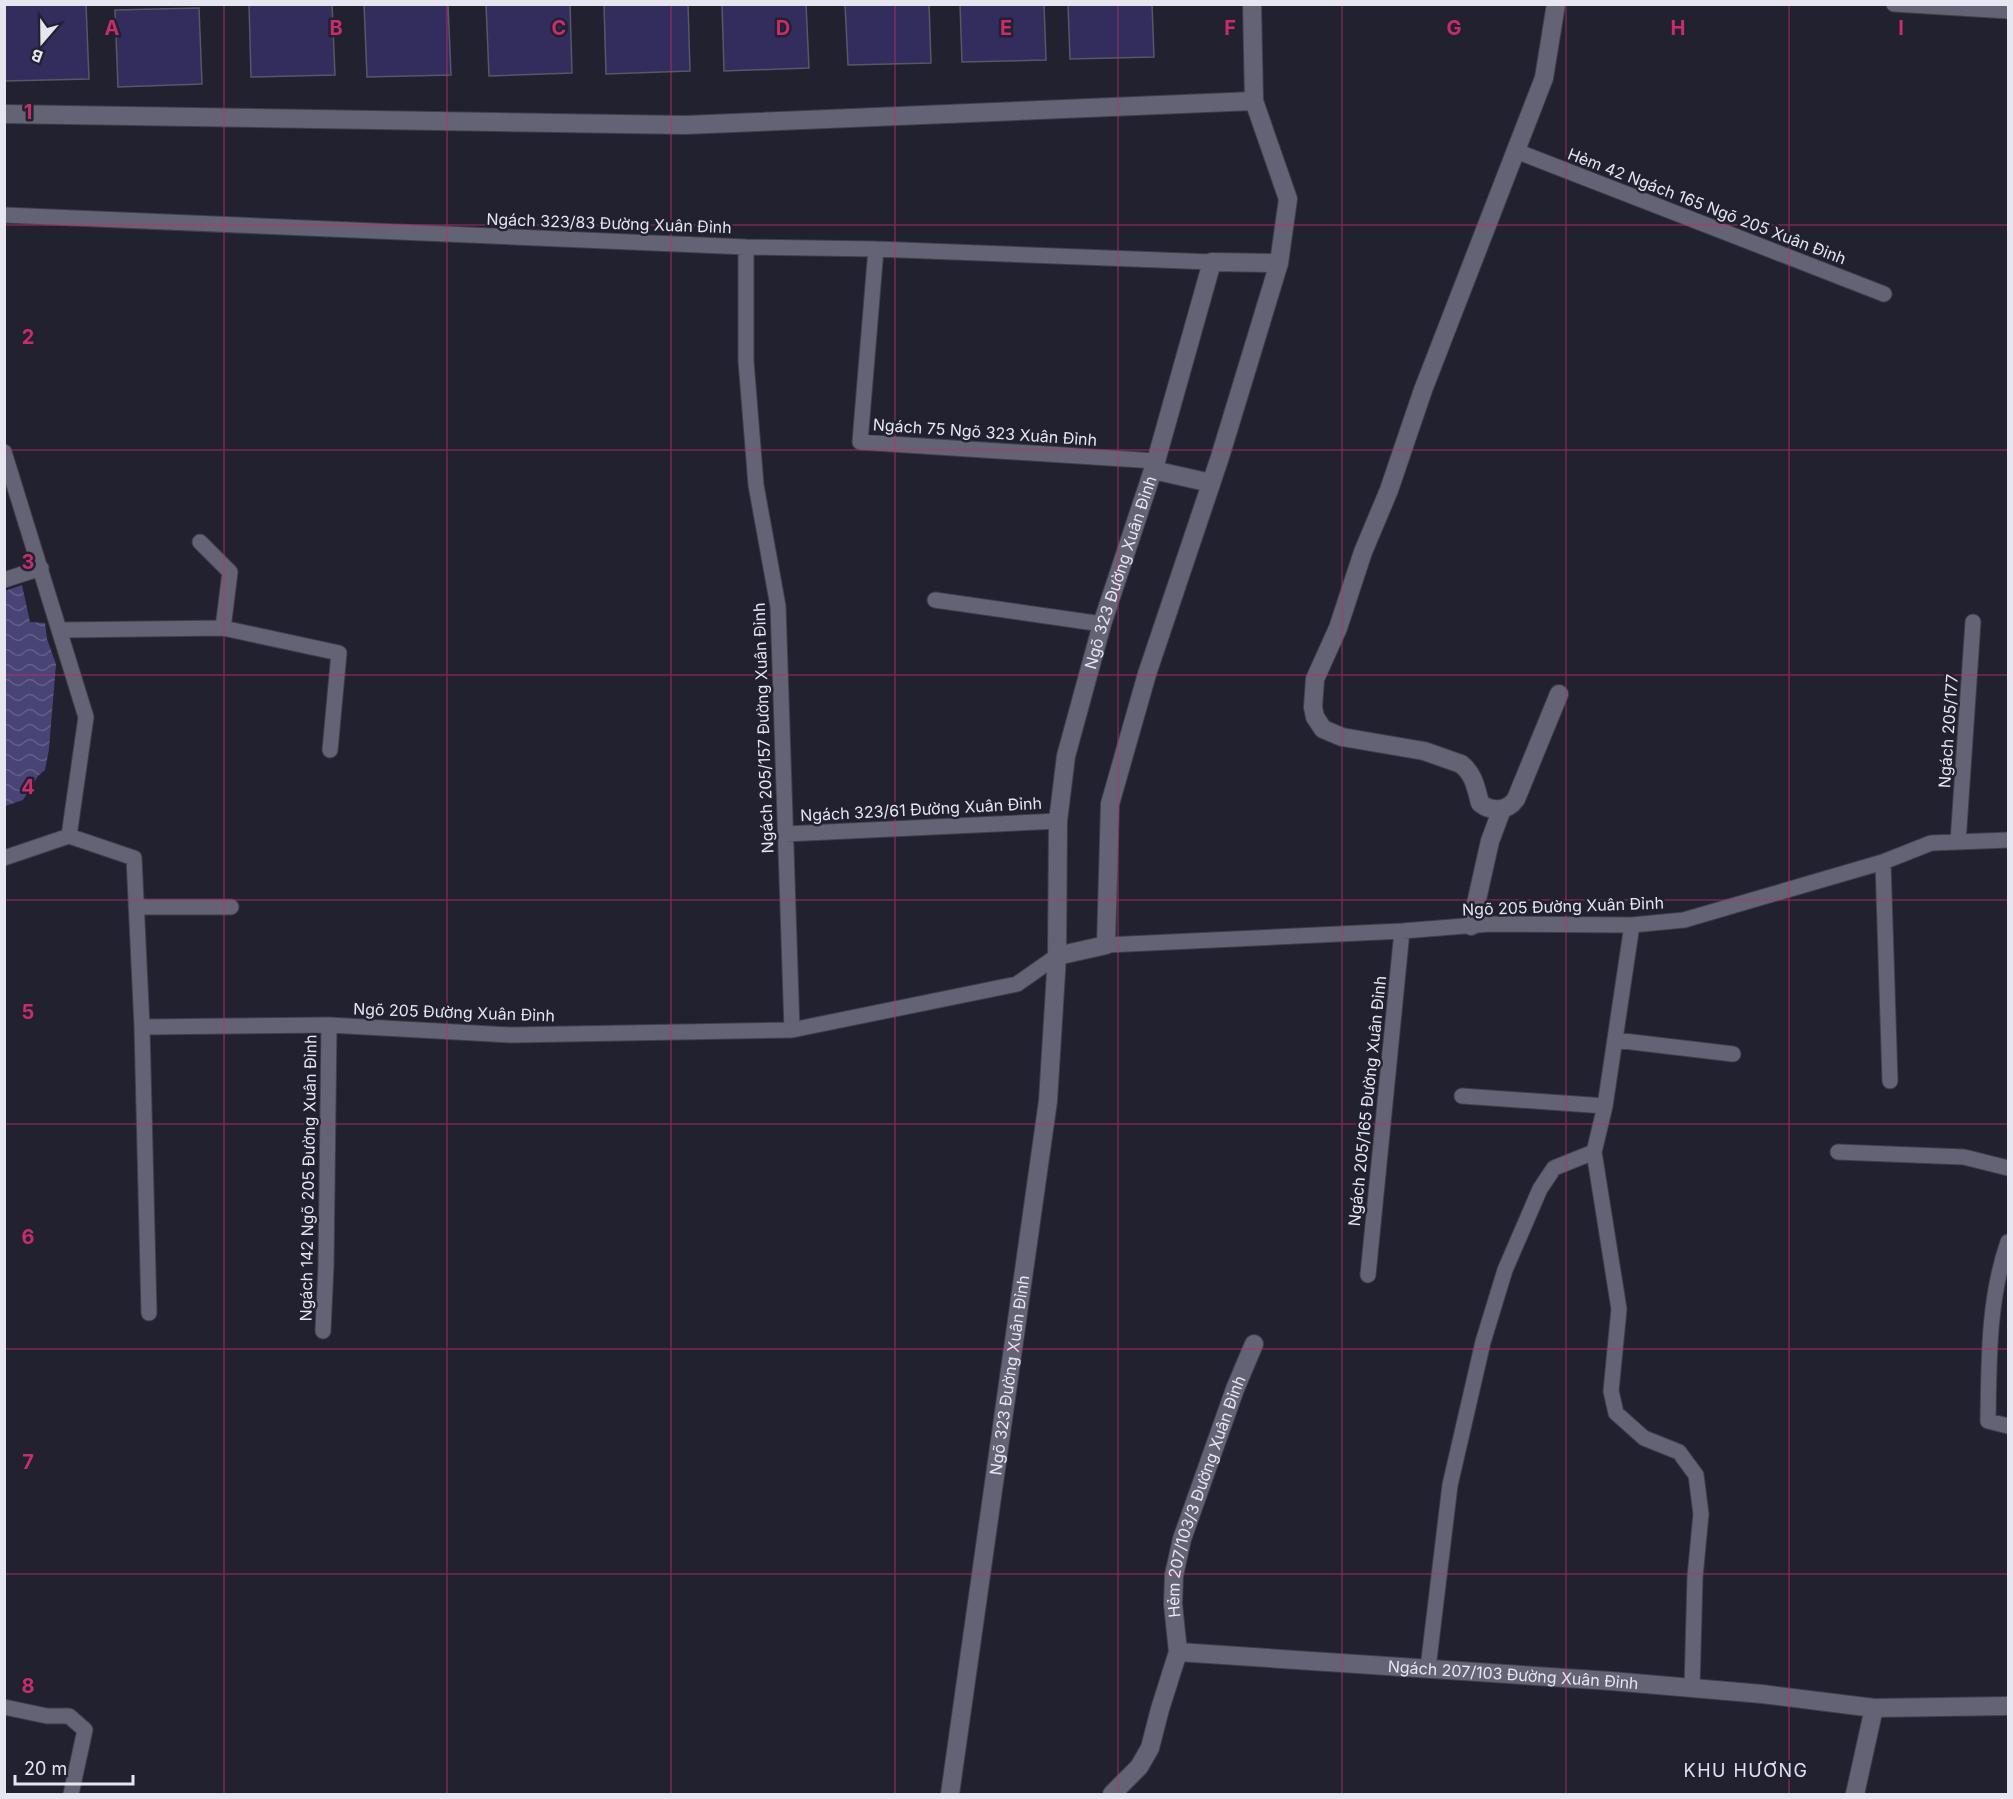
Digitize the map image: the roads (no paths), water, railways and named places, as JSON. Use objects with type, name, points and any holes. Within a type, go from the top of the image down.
[{"type":"street","points":[[1057,956],[1106,945],[1110,804],[1147,674],[1211,483],[1279,263],[1288,199],[1254,101],[1252,4]]},
{"type":"street","points":[[1556,4],[1544,78],[1423,390],[1389,490],[1363,552],[1338,628],[1315,679],[1312,707],[1315,717],[1323,729],[1329,733],[1424,751],[1461,764],[1474,780],[1480,803],[1490,810],[1502,809],[1513,804],[1516,799],[1559,694]]},
{"type":"street","points":[[4,114],[685,125],[1254,101]]},
{"type":"street","points":[[1212,262],[1279,263]]},
{"type":"street","name":"Ngõ 323 Đường Xuân Đỉnh","points":[[950,1794],[1048,1101],[1057,956],[1058,821],[1066,756],[1102,624],[1155,465],[1212,262]]},
{"type":"street","points":[[1155,465],[1211,483]]},
{"type":"street","points":[[1471,926],[1490,841],[1502,809]]},
{"type":"street","name":"Hẻm 207/103/3 Đường Xuân Đỉnh","points":[[1178,1652],[1173,1604],[1174,1575],[1182,1539],[1235,1389],[1254,1344]]},
{"type":"street","points":[[1112,1794],[1139,1767],[1150,1748],[1178,1652]]},
{"type":"street","name":"Ngách 207/103 Đường Xuân Đỉnh","points":[[1178,1652],[1692,1688],[1874,1708],[2008,1706]]},
{"type":"street","points":[[1855,1794],[1874,1708]]},
{"type":"lane","points":[[1894,4],[2008,11]]},
{"type":"lane","name":"Hẻm 42 Ngách 165 Ngõ 205 Xuân Đỉnh","points":[[1516,151],[1884,294]]},
{"type":"lane","name":"Ngách 323/83 Đường Xuân Đỉnh","points":[[4,215],[746,247],[876,249],[1212,262]]},
{"type":"lane","name":"Ngách 205/157 Đường Xuân Đỉnh","points":[[746,247],[746,361],[756,485],[778,606],[792,1030]]},
{"type":"lane","name":"Ngách 75 Ngõ 323 Xuân Đỉnh","points":[[876,249],[860,442],[1155,465]]},
{"type":"lane","points":[[4,452],[86,717],[69,836]]},
{"type":"lane","points":[[200,542],[231,572],[223,628]]},
{"type":"lane","points":[[4,580],[41,568]]},
{"type":"lane","points":[[935,600],[1102,624]]},
{"type":"lane","name":"Ngách 205/177","points":[[1958,842],[1973,622]]},
{"type":"lane","points":[[60,630],[223,628],[339,653],[330,750]]},
{"type":"lane","name":"Ngách 323/61 Đường Xuân Đỉnh","points":[[785,834],[1058,821]]},
{"type":"lane","points":[[4,858],[69,836],[134,858],[142,1027],[149,1313]]},
{"type":"lane","name":"Ngõ 205 Đường Xuân Đỉnh","points":[[1106,945],[1471,926],[1632,924],[1684,920],[1882,862],[1931,843],[2008,840]]},
{"type":"lane","points":[[1882,862],[1890,1082]]},
{"type":"lane","points":[[136,907],[231,907]]},
{"type":"lane","points":[[1632,924],[1605,1107],[1594,1152],[1620,1309],[1611,1391],[1616,1413],[1644,1438],[1679,1452],[1696,1475],[1701,1514],[1695,1577],[1692,1688]]},
{"type":"lane","name":"Ngách 205/165 Đường Xuân Đỉnh","points":[[1368,1275],[1402,931]]},
{"type":"lane","name":"Ngõ 205 Đường Xuân Đỉnh","points":[[142,1027],[329,1025],[512,1035],[792,1030],[1017,984],[1057,956]]},
{"type":"lane","name":"Ngách 142 Ngõ 205 Đường Xuân Đỉnh","points":[[323,1331],[327,1265],[329,1025]]},
{"type":"lane","points":[[1615,1040],[1733,1054]]},
{"type":"lane","points":[[1462,1096],[1605,1107]]},
{"type":"lane","points":[[1428,1668],[1450,1485],[1483,1342],[1505,1270],[1540,1189],[1554,1168],[1594,1152]]},
{"type":"lane","points":[[1838,1152],[1964,1157],[2008,1168]]},
{"type":"lane","points":[[2008,1242],[1994,1293],[1988,1374],[1988,1421],[2008,1426]]},
{"type":"lane","points":[[4,1707],[47,1716],[69,1716],[85,1730],[72,1794]]},
{"type":"water","points":[[22,585],[30,622],[45,623],[47,639],[56,664],[49,749],[45,770],[38,776],[23,800],[5,806],[5,591]]},
{"type":"district","name":"KHU HƯƠNG","points":[[1746,1771]]}]
